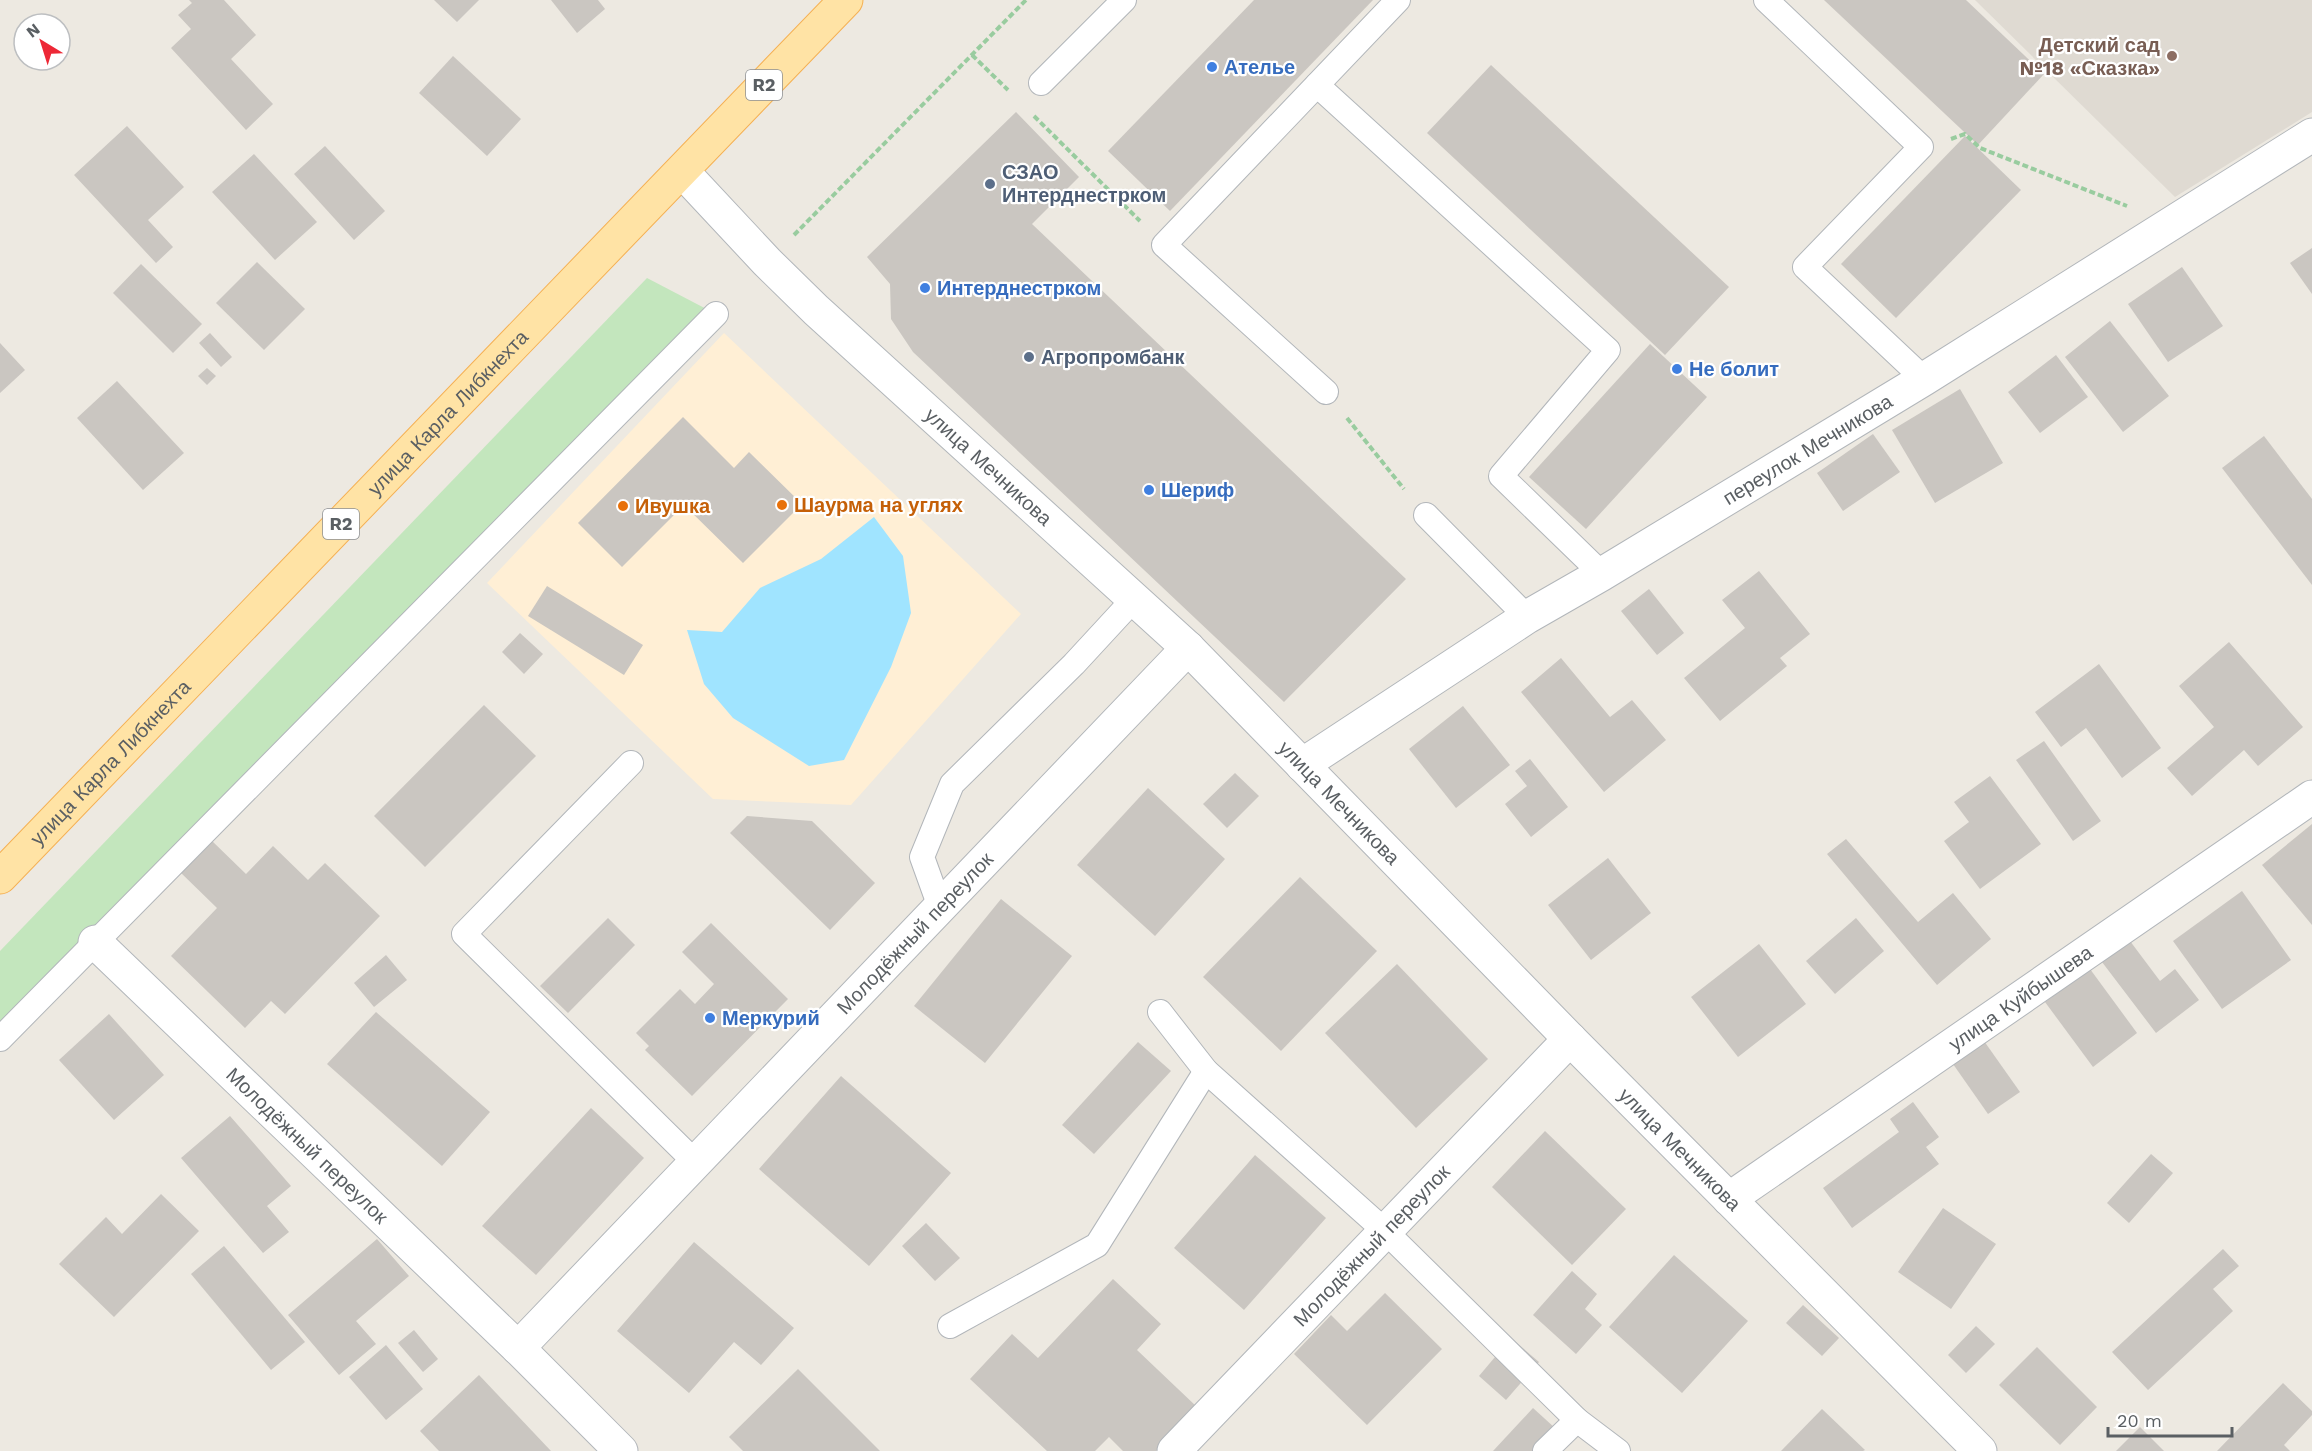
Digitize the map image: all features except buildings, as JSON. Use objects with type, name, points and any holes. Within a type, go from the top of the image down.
[{"type":"main road","name":"улица Карла Либкнехта","points":[[0,877],[846,0]]},
{"type":"street","name":"переулок Мечникова","points":[[1302,765],[1527,617],[1924,379],[2312,135]]},
{"type":"street","name":"улица Мечникова","points":[[682,171],[767,262],[816,310],[1188,648],[1570,1039],[1980,1451]]},
{"type":"street","name":"Молодёжный переулок","points":[[518,1348],[1188,648]]},
{"type":"street","name":"улица Куйбышева","points":[[1729,1199],[2312,797]]},
{"type":"street","name":"Молодёжный переулок","points":[[95,942],[518,1348],[621,1451]]},
{"type":"street","name":"Молодёжный переулок","points":[[1174,1451],[1570,1039]]},
{"type":"lane","points":[[1041,83],[1124,0]]},
{"type":"lane","points":[[1326,392],[1164,245],[1398,0]]},
{"type":"lane","points":[[1766,0],[1921,147],[1805,267],[1924,379]]},
{"type":"lane","points":[[1317,85],[1608,350],[1501,476],[1602,574]]},
{"type":"lane","points":[[0,1039],[716,314]]},
{"type":"lane","points":[[1426,515],[1527,617]]},
{"type":"lane","points":[[940,907],[922,857],[952,784],[1074,664],[1134,599]]},
{"type":"lane","points":[[631,763],[464,934],[696,1163]]},
{"type":"lane","points":[[1160,1012],[1206,1071],[1384,1231],[1576,1420],[1618,1451]]},
{"type":"lane","points":[[950,1326],[1097,1245],[1206,1071]]},
{"type":"lane","points":[[1545,1451],[1576,1420]]},
{"type":"path","points":[[767,262],[1026,0]]},
{"type":"path","points":[[972,55],[1013,96]]},
{"type":"path","points":[[1030,112],[1164,245]]},
{"type":"path","points":[[1921,147],[1965,134],[1980,148],[2171,223]]},
{"type":"path","points":[[1326,392],[1426,515]]},
{"type":"shaded area","name":"Детский сад №18 «Сказка»","points":[[1975,0],[2312,0],[2312,112],[2175,197]]},
{"type":"shaded area","points":[[724,333],[1021,614],[851,805],[713,799],[487,583]]},
{"type":"green space","points":[[647,278],[716,314],[0,1039],[0,951]]},
{"type":"water","points":[[874,517],[903,556],[911,613],[891,667],[844,760],[809,766],[733,718],[704,684],[687,630],[722,632],[760,588],[821,559]]},
{"type":"place","name":"Детский сад №18 «Сказка»","points":[[2172,56]]},
{"type":"place","name":"Ателье","points":[[1212,67]]},
{"type":"place","name":"СЗАО Интерднестрком","points":[[990,184]]},
{"type":"place","name":"Интерднестрком","points":[[925,288]]},
{"type":"place","name":"Агропромбанк","points":[[1029,357]]},
{"type":"place","name":"Не болит","points":[[1677,369]]},
{"type":"place","name":"Шериф","points":[[1149,490]]},
{"type":"place","name":"Шаурма на углях","points":[[782,505]]},
{"type":"place","name":"Ивушка","points":[[623,506]]},
{"type":"place","name":"Меркурий","points":[[710,1018]]}]
